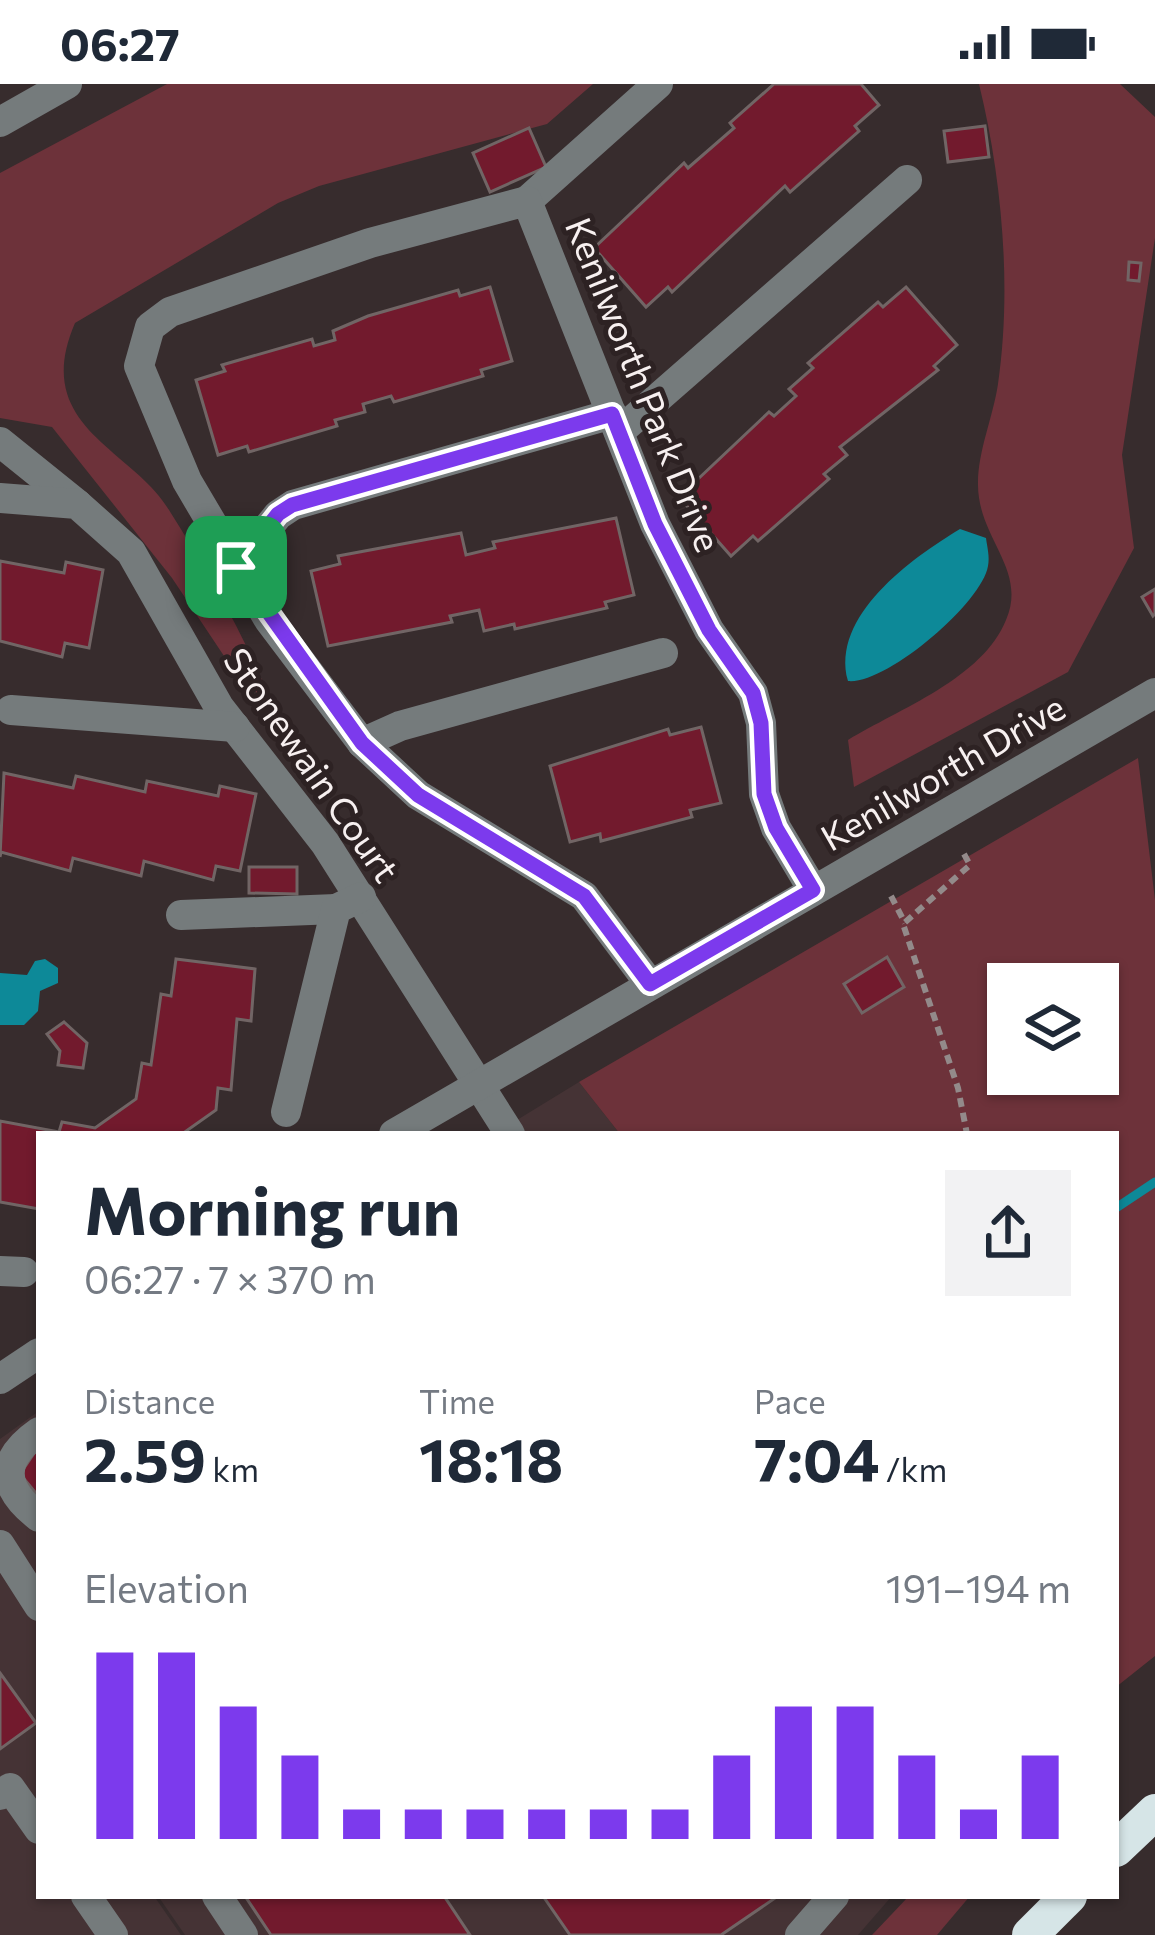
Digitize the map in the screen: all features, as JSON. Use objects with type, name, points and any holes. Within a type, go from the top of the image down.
[{"type":"highway","points":[[1119,1846],[1155,1812]]},
{"type":"highway","points":[[1030,1935],[1066,1899]]},
{"type":"street","points":[[0,122],[67,84]]},
{"type":"street","points":[[527,201],[658,84]]},
{"type":"street","points":[[236,567],[278,514],[292,505],[615,423],[907,180]]},
{"type":"street","name":"Kenilworth Park Drive","points":[[650,984],[605,920],[574,888],[418,795],[362,743],[236,567],[188,482],[139,365],[150,327],[170,312],[370,243],[527,201],[655,524],[698,609],[753,693],[761,723],[764,794],[776,828],[813,890]]},
{"type":"street","name":"Stonewain Court","points":[[0,442],[131,552],[235,727],[349,903],[480,1083],[508,1131]]},
{"type":"street","points":[[0,498],[77,504]]},
{"type":"street","points":[[362,743],[400,726],[663,653]]},
{"type":"street","name":"Kenilworth Drive","points":[[399,1131],[1155,693]]},
{"type":"street","points":[[11,710],[235,727]]},
{"type":"street","points":[[181,915],[349,903],[286,1112]]},
{"type":"street","points":[[0,1379],[36,1355]]},
{"type":"street","points":[[36,1434],[16,1448],[8,1466],[11,1484],[36,1513]]},
{"type":"street","points":[[0,1545],[36,1596]]},
{"type":"street","points":[[0,1795],[10,1788],[36,1825]]},
{"type":"street","points":[[88,1899],[113,1935]]},
{"type":"street","points":[[219,1899],[243,1935]]},
{"type":"street","points":[[800,1935],[831,1899]]},
{"type":"path","points":[[905,922],[970,865],[964,854]]},
{"type":"path","points":[[891,896],[905,922],[958,1088],[966,1131]]},
{"type":"shaded area","points":[[167,84],[593,84],[547,124],[319,186],[278,203],[75,323],[65,358],[66,387],[75,412],[169,510],[227,609],[275,713],[224,656],[172,578],[52,427],[0,418],[0,173]]},
{"type":"shaded area","points":[[979,84],[1120,84],[1155,117],[1155,238],[1122,455],[1134,548],[1068,672],[854,787],[848,740],[938,690],[979,659],[995,641],[1011,602],[1007,569],[985,520],[978,483],[998,384],[1004,310],[999,195]]},
{"type":"shaded area","points":[[1138,758],[1155,900],[1155,1656],[1119,1685],[1119,1131],[618,1131],[579,1082]]},
{"type":"shaded area","points":[[579,1082],[618,1131],[499,1131]]},
{"type":"shaded area","points":[[36,1413],[36,1899],[156,1899],[181,1935],[0,1935],[0,1439]]},
{"type":"shaded area","points":[[160,1899],[889,1899],[858,1935],[185,1935]]},
{"type":"shaded area","points":[[906,1899],[967,1899],[937,1935],[872,1935]]},
{"type":"water","points":[[960,529],[986,538],[988,552],[982,582],[969,600],[907,656],[865,679],[848,681],[851,634],[863,612],[899,573]]},
{"type":"water","points":[[45,959],[58,968],[58,983],[40,991],[38,1011],[24,1025],[0,1025],[0,973],[27,975],[35,961]]},
{"type":"building","points":[[774,84],[861,84],[879,105],[855,126],[859,131],[790,192],[785,186],[672,292],[668,287],[646,307],[594,248],[684,163],[688,168],[734,128],[730,123]]},
{"type":"building","points":[[985,126],[989,157],[948,162],[944,131]]},
{"type":"building","points":[[529,128],[546,167],[490,192],[473,153]]},
{"type":"building","points":[[1129,262],[1141,263],[1139,281],[1128,280]]},
{"type":"building","points":[[490,287],[512,361],[481,370],[483,376],[394,402],[391,396],[363,404],[365,412],[335,420],[337,426],[249,452],[247,446],[218,455],[196,380],[225,371],[222,365],[312,339],[314,346],[335,340],[333,331],[368,316],[458,290],[460,296]]},
{"type":"building","points":[[906,287],[957,345],[934,366],[938,370],[840,447],[847,455],[824,474],[829,479],[758,541],[753,536],[731,556],[679,497],[769,412],[774,416],[796,396],[789,389],[813,368],[808,363],[878,302],[883,307]]},
{"type":"building","points":[[616,518],[634,595],[605,602],[607,608],[515,629],[514,624],[484,631],[479,610],[450,616],[452,622],[328,646],[311,571],[340,564],[338,556],[461,533],[466,555],[495,548],[493,542]]},
{"type":"building","points":[[0,561],[64,573],[66,562],[103,570],[89,648],[65,643],[62,657],[0,641]]},
{"type":"building","points":[[1155,589],[1155,614],[1153,616],[1142,597]]},
{"type":"building","points":[[701,727],[721,803],[690,810],[692,817],[601,841],[600,834],[570,842],[550,766],[668,729],[670,735]]},
{"type":"building","points":[[4,773],[73,788],[76,776],[145,792],[147,781],[218,796],[220,786],[256,794],[240,871],[216,866],[213,880],[144,861],[141,876],[73,858],[70,871],[1,852],[0,857]]},
{"type":"building","points":[[249,867],[297,867],[297,894],[249,893]]},
{"type":"building","points":[[887,957],[904,987],[862,1013],[844,984]]},
{"type":"building","points":[[176,959],[255,969],[251,1021],[237,1019],[231,1090],[218,1088],[216,1110],[186,1131],[59,1131],[62,1122],[95,1128],[136,1099],[142,1063],[151,1065],[161,994],[171,996]]},
{"type":"building","points":[[64,1022],[87,1043],[83,1068],[58,1065],[60,1051],[47,1034]]},
{"type":"building","points":[[0,1121],[54,1131],[36,1131],[36,1208],[0,1202]]},
{"type":"building","points":[[36,1450],[36,1493],[20,1474]]},
{"type":"building","points":[[0,1673],[36,1723],[0,1749]]},
{"type":"building","points":[[247,1899],[446,1899],[470,1935],[271,1935]]},
{"type":"building","points":[[545,1899],[774,1899],[721,1935],[570,1935]]},
{"type":"waterway","points":[[1119,1206],[1155,1182]]},
{"type":"route","points":[[612,414],[655,524],[709,630],[753,693],[761,723],[764,794],[776,828],[813,890],[650,984],[584,896],[418,795],[362,743],[269,620],[236,567],[278,514],[292,505],[612,414]]}]
